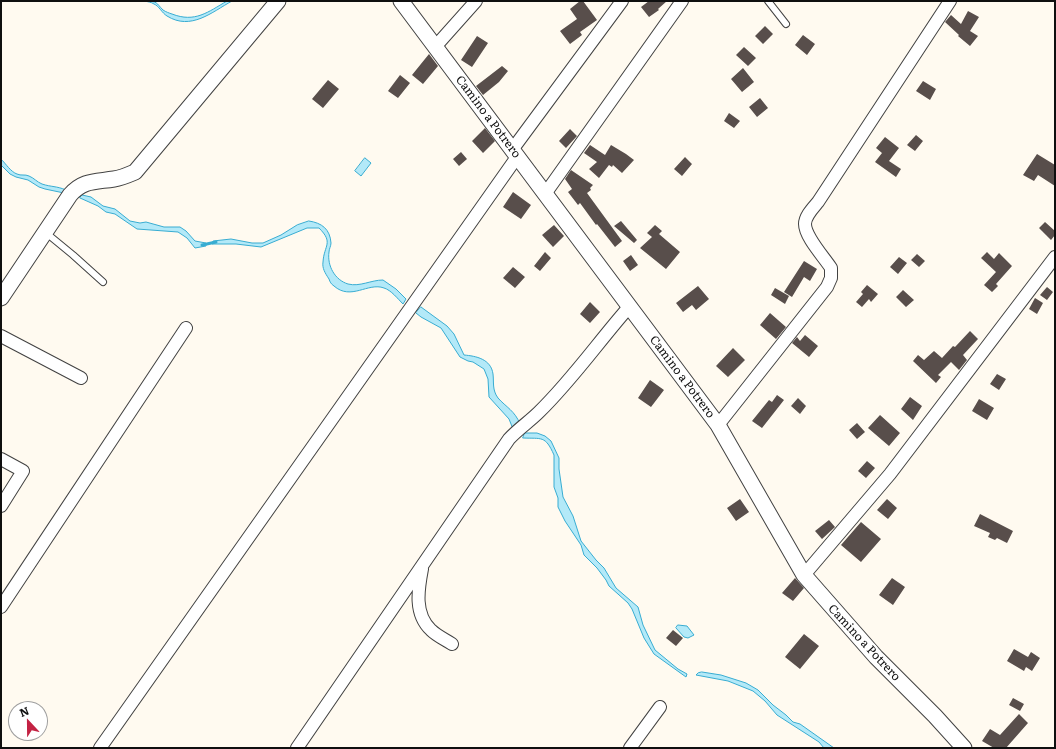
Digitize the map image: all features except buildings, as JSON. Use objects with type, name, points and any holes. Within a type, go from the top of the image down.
[{"type":"street","points":[[1,298],[76,188],[86,183],[125,177],[135,172],[278,1]]},
{"type":"street","name":"Camino a Potrero","points":[[401,1],[718,425],[804,575],[876,658],[935,716],[964,748]]},
{"type":"street","points":[[435,47],[476,1]]},
{"type":"street","points":[[100,748],[622,1]]},
{"type":"street","points":[[545,194],[682,1]]},
{"type":"street","points":[[718,425],[827,286],[831,278],[831,268],[808,236],[805,223],[809,212],[818,202],[950,1]]},
{"type":"street","points":[[804,575],[890,474],[1055,257]]},
{"type":"street","points":[[297,748],[509,439],[520,427],[538,413],[568,380],[603,336],[629,307]]},
{"type":"street","points":[[1,607],[186,328]]},
{"type":"street","points":[[1,336],[81,378]]},
{"type":"street","points":[[1,459],[23,471],[1,506]]},
{"type":"street","points":[[423,564],[418,604],[422,618],[433,632],[452,644]]},
{"type":"street","points":[[630,748],[660,707]]},
{"type":"lane","points":[[768,1],[786,24]]},
{"type":"lane","points":[[45,232],[103,282]]},
{"type":"water","points":[[145,1],[155,2],[163,10],[169,13],[180,16],[194,17],[214,9],[227,1],[232,1],[209,15],[193,21],[184,22],[167,16],[156,5]]},
{"type":"water","points":[[365,158],[371,163],[361,176],[355,171]]},
{"type":"water","points":[[1,159],[18,175],[26,175],[42,184],[66,190],[64,193],[45,189],[28,180],[16,177],[10,174],[1,165]]},
{"type":"water","points":[[82,195],[91,197],[103,206],[115,209],[130,221],[140,223],[146,222],[164,227],[180,227],[195,241],[206,243],[206,246],[195,248],[187,238],[178,232],[137,229],[115,214],[106,212],[98,206],[80,198]]},
{"type":"water","points":[[309,221],[318,223],[327,230],[331,243],[329,262],[333,272],[339,279],[352,285],[383,280],[396,289],[406,299],[403,304],[392,293],[384,288],[372,287],[347,292],[340,290],[332,284],[325,273],[323,266],[327,241],[324,233],[319,228],[307,228],[261,247],[236,244],[212,244],[213,241],[231,239],[252,243],[263,243],[281,235],[297,225]]},
{"type":"water","points":[[421,307],[447,326],[454,334],[464,355],[478,357],[489,365],[492,369],[496,395],[513,412],[520,424],[513,429],[509,419],[489,397],[488,379],[484,369],[473,362],[460,357],[441,328],[416,313]]},
{"type":"water","points":[[525,433],[537,433],[545,436],[551,441],[559,458],[563,497],[573,516],[581,541],[604,568],[616,588],[638,607],[643,625],[655,650],[678,669],[687,674],[686,677],[654,654],[644,638],[628,603],[609,586],[597,568],[584,555],[581,545],[565,521],[558,507],[558,498],[554,487],[554,455],[545,441],[542,439],[523,438]]},
{"type":"water","points":[[678,625],[687,626],[694,635],[688,638],[684,637],[676,628]]},
{"type":"water","points":[[702,672],[721,675],[746,683],[758,690],[793,722],[800,724],[834,748],[824,748],[819,742],[777,715],[765,701],[753,691],[728,681],[696,675]]},
{"type":"waterway","points":[[202,245],[216,242]]}]
